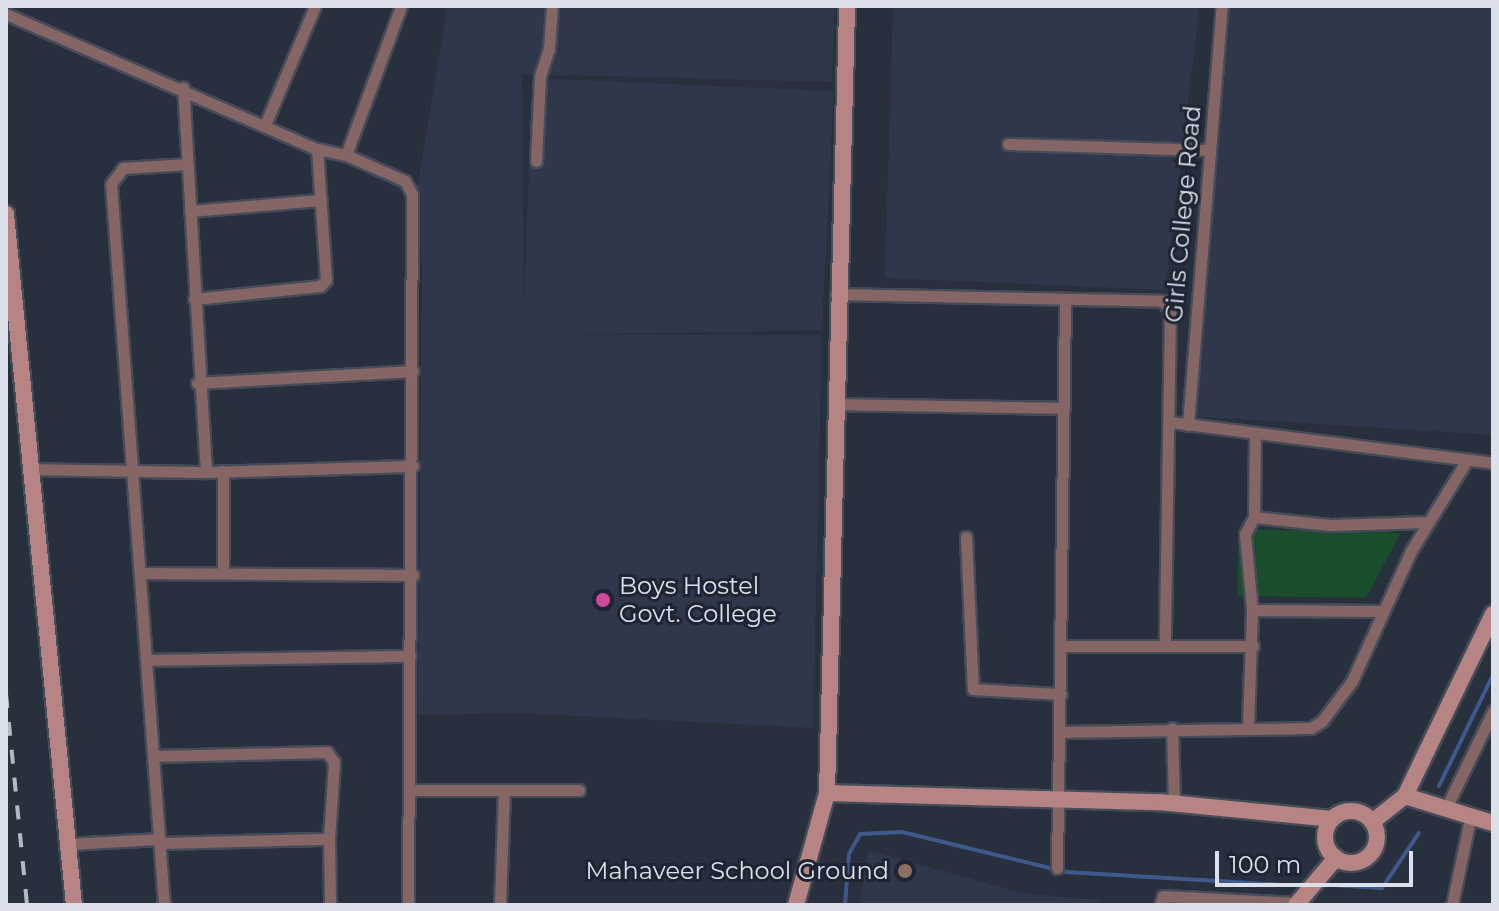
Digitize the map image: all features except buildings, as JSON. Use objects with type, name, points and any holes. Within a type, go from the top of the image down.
[{"type":"street","points":[[265,125],[315,6]]},
{"type":"street","points":[[346,155],[401,6]]},
{"type":"street","points":[[536,161],[540,76],[552,6]]},
{"type":"street","points":[[796,905],[827,793],[836,294],[847,6]]},
{"type":"street","name":"Girls College Road","points":[[1188,425],[1222,6]]},
{"type":"street","points":[[6,14],[183,88],[317,149],[346,155],[405,181],[414,199],[408,905]]},
{"type":"street","points":[[183,88],[197,383],[206,472]]},
{"type":"street","points":[[1008,144],[1210,150]]},
{"type":"street","points":[[194,299],[320,286],[327,271],[317,149]]},
{"type":"street","points":[[164,905],[142,573],[129,470],[111,184],[123,168],[187,164]]},
{"type":"street","points":[[190,211],[321,200]]},
{"type":"street","points":[[6,214],[74,905]]},
{"type":"street","points":[[836,294],[1163,301],[1170,311],[1165,646]]},
{"type":"street","points":[[1057,868],[1056,802],[1063,646],[1065,299]]},
{"type":"street","points":[[197,383],[413,371]]},
{"type":"street","points":[[834,404],[1064,408]]},
{"type":"street","points":[[1170,422],[1493,463]]},
{"type":"street","points":[[1248,726],[1253,646],[1245,534],[1254,517],[1255,433]]},
{"type":"street","points":[[1059,732],[1248,726],[1311,728],[1322,721],[1352,681],[1428,522],[1467,460]]},
{"type":"street","points":[[30,469],[206,472],[413,466]]},
{"type":"street","points":[[223,471],[223,573]]},
{"type":"street","points":[[1254,517],[1330,525],[1428,522]]},
{"type":"street","points":[[966,537],[973,689],[1061,694]]},
{"type":"street","points":[[142,573],[413,575]]},
{"type":"street","points":[[1252,610],[1383,611]]},
{"type":"street","points":[[1372,822],[1405,796],[1493,614]]},
{"type":"street","points":[[1063,646],[1253,646]]},
{"type":"street","points":[[148,660],[410,656]]},
{"type":"street","points":[[1446,808],[1493,711]]},
{"type":"street","points":[[1172,728],[1174,803]]},
{"type":"street","points":[[153,756],[327,752],[334,762],[329,839],[330,905]]},
{"type":"street","points":[[409,790],[579,790]]},
{"type":"street","points":[[500,905],[504,790]]},
{"type":"street","points":[[827,793],[1174,803],[1332,819],[1357,812],[1372,822],[1376,845],[1366,858],[1351,863],[1336,858],[1325,835],[1332,819]]},
{"type":"street","points":[[1405,796],[1493,823]]},
{"type":"street","points":[[1452,905],[1471,814]]},
{"type":"street","points":[[67,844],[329,839]]},
{"type":"street","points":[[1160,905],[1163,896],[1296,904],[1336,858]]},
{"type":"shaded area","points":[[447,6],[835,6],[832,82],[522,74],[524,305],[532,78],[834,91],[822,330],[561,335],[822,335],[813,728],[518,713],[418,715],[422,270],[417,190]]},
{"type":"shaded area","points":[[893,6],[1200,6],[1165,290],[885,278]]},
{"type":"shaded area","points":[[1230,6],[1493,6],[1493,435],[1188,416]]},
{"type":"shaded area","name":"Mahaveer School Ground","points":[[868,850],[1022,893],[1098,900],[1097,905],[859,905]]},
{"type":"green space","points":[[1239,529],[1401,533],[1366,598],[1237,596]]},
{"type":"waterway","points":[[1439,786],[1493,675]]},
{"type":"waterway","points":[[845,905],[849,854],[860,834],[902,832],[1066,872],[1282,885]]},
{"type":"waterway","points":[[1332,885],[1382,888],[1419,833]]},
{"type":"railway","points":[[6,694],[27,905]]},
{"type":"place","name":"Boys Hostel Govt. College","points":[[603,600]]},
{"type":"place","name":"Mahaveer School Ground","points":[[905,871]]}]
